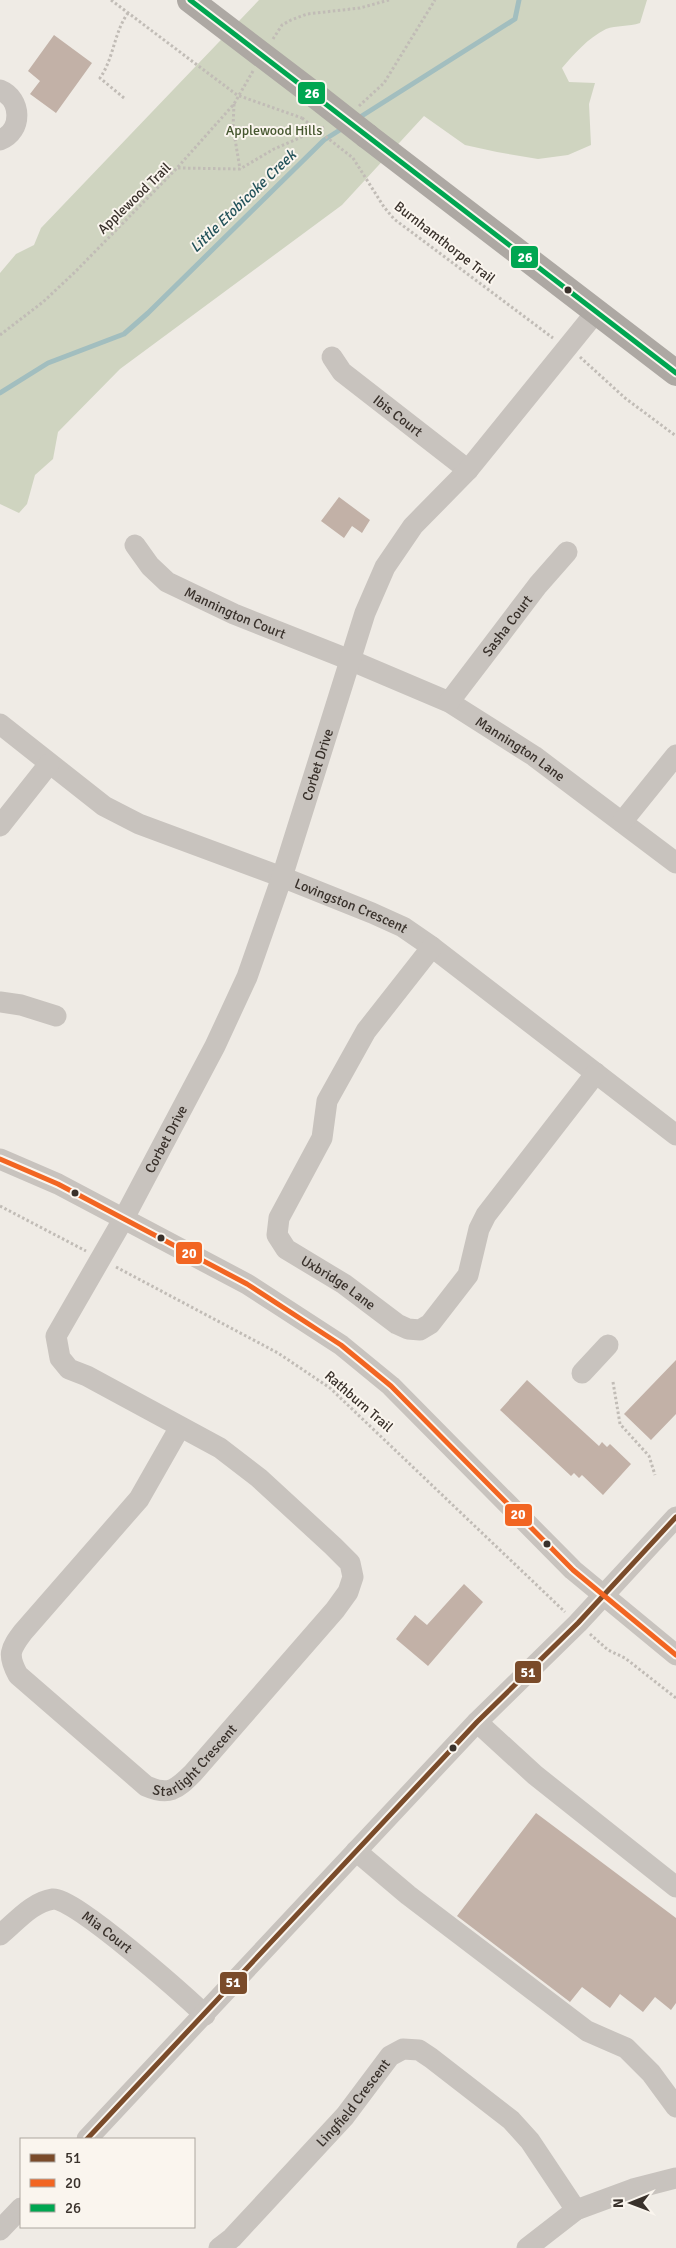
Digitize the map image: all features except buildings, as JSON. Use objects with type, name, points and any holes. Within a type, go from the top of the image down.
[{"type":"main road","points":[[190,0],[676,373]]},
{"type":"street","points":[[0,90],[10,96],[18,113],[17,121],[11,133],[0,140]]},
{"type":"street","name":"Corbet Drive","points":[[94,1255],[124,1218],[215,1046],[246,977],[282,876],[364,614],[385,568],[413,526],[468,470],[596,312]]},
{"type":"street","name":"Ibis Court","points":[[332,357],[342,372],[468,470]]},
{"type":"street","name":"Mannington Court","points":[[135,545],[150,566],[167,582],[234,614],[350,660]]},
{"type":"street","name":"Sasha Court","points":[[449,702],[527,600],[567,552]]},
{"type":"street","name":"Mannington Lane","points":[[350,660],[449,702],[534,756],[676,863]]},
{"type":"street","name":"Lovingston Crescent","points":[[0,724],[104,806],[139,824],[282,876],[403,927],[432,947],[676,1135]]},
{"type":"street","points":[[622,822],[676,755]]},
{"type":"street","points":[[0,826],[49,764]]},
{"type":"street","name":"Uxbridge Lane","points":[[432,947],[366,1031],[327,1101],[322,1138],[279,1218],[277,1235],[286,1249],[344,1284],[397,1324],[408,1329],[420,1330],[430,1324],[468,1275],[479,1228],[486,1216],[596,1073]]},
{"type":"street","points":[[0,1002],[20,1005],[56,1016]]},
{"type":"street","points":[[0,1159],[58,1184],[247,1284],[341,1345],[391,1386],[573,1570],[676,1655]]},
{"type":"street","name":"Starlight Crescent","points":[[94,1255],[56,1336],[60,1358],[69,1369],[87,1376],[220,1448],[259,1478],[350,1563],[353,1578],[348,1592],[334,1610],[193,1774],[180,1787],[170,1791],[158,1791],[146,1786],[18,1675],[11,1662],[10,1654],[14,1644],[139,1499],[180,1427]]},
{"type":"street","points":[[582,1373],[608,1345]]},
{"type":"street","points":[[87,2138],[476,1722],[578,1624],[676,1517]]},
{"type":"street","points":[[476,1722],[535,1775],[676,1887]]},
{"type":"street","points":[[356,1851],[408,1895],[587,2031],[626,2048],[651,2073],[676,2107]]},
{"type":"street","name":"Mia Court","points":[[0,1935],[37,1903],[55,1899],[77,1908],[185,1996],[204,2015]]},
{"type":"street","name":"Lingfield Crescent","points":[[219,2248],[232,2238],[345,2116],[390,2056],[403,2049],[419,2050],[511,2120],[530,2141],[576,2210]]},
{"type":"street","points":[[527,2248],[576,2210],[633,2189],[676,2178]]},
{"type":"street","points":[[0,2230],[20,2209]]},
{"type":"path","name":"Burnhamthorpe Trail","points":[[111,0],[237,96],[302,118],[353,158],[384,207],[394,219],[557,340]]},
{"type":"path","points":[[276,35],[282,25],[308,14],[360,8],[389,0]]},
{"type":"path","points":[[384,83],[435,0]]},
{"type":"path","points":[[124,98],[100,78],[110,62],[120,27],[128,13]]},
{"type":"path","points":[[250,76],[234,104],[233,126],[240,169],[274,149],[309,134]]},
{"type":"path","points":[[177,168],[234,104]]},
{"type":"path","name":"Applewood Trail","points":[[0,335],[56,290],[177,168],[240,169]]},
{"type":"path","points":[[580,358],[625,398],[676,436]]},
{"type":"path","points":[[0,1206],[94,1255]]},
{"type":"path","name":"Rathburn Trail","points":[[119,1268],[278,1352],[330,1388],[549,1598]]},
{"type":"path","points":[[613,1382],[620,1424],[649,1456],[655,1474]]},
{"type":"path","points":[[608,1650],[625,1658],[676,1698]]},
{"type":"green space","name":"Applewood Hills","points":[[259,0],[647,0],[640,23],[610,28],[599,33],[571,57],[562,68],[569,82],[595,83],[589,104],[591,145],[568,155],[538,159],[497,152],[465,145],[424,116],[342,205],[120,369],[58,432],[53,459],[35,475],[27,504],[19,513],[0,504],[0,273],[16,254],[34,245],[41,228]]},
{"type":"waterway","name":"Little Etobicoke Creek","points":[[357,119],[515,19],[519,0]]},
{"type":"waterway","name":"Little Etobicoke Creek","points":[[0,393],[48,363],[124,334],[148,313],[324,140],[343,128]]},
{"type":"transit line","name":"26","points":[[190,0],[676,373]]},
{"type":"transit line","name":"20","points":[[0,1159],[58,1184],[247,1284],[341,1345],[391,1386],[573,1570],[676,1655]]},
{"type":"transit line","name":"51","points":[[88,2138],[477,1722],[578,1623],[676,1517]]}]
